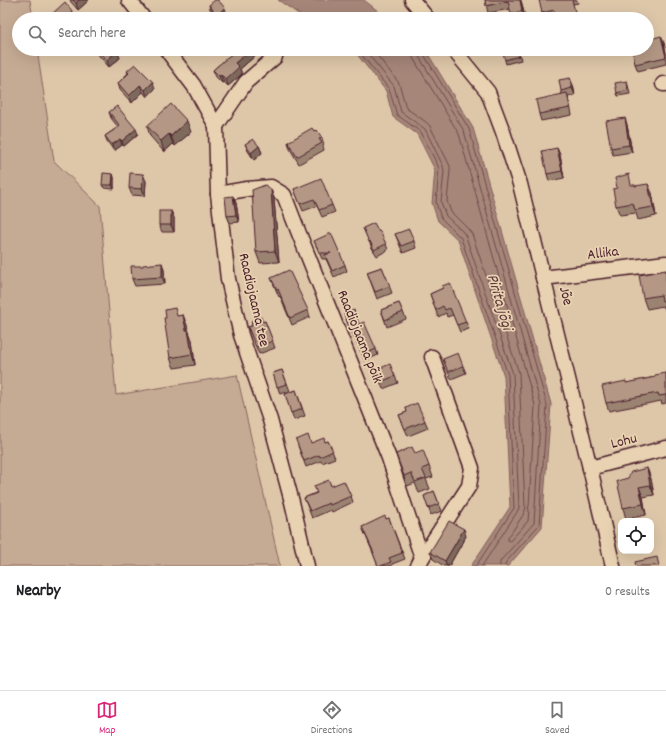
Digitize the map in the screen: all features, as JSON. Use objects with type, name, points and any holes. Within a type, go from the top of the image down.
[{"type":"street","points":[[129,0],[138,12]]},
{"type":"street","points":[[412,0],[422,12]]},
{"type":"street","name":"Raadiojaama tee","points":[[171,56],[194,86],[216,126],[218,194],[228,279],[242,335],[270,420],[307,566]]},
{"type":"street","name":"Jõe","points":[[459,56],[488,92],[504,132],[520,184],[613,566]]},
{"type":"street","points":[[216,126],[246,82],[275,57]]},
{"type":"street","name":"Raadiojaama põik","points":[[218,194],[247,189],[271,188],[284,195],[389,458],[420,562]]},
{"type":"street","name":"Allika","points":[[543,278],[666,263]]},
{"type":"street","name":"Raadiojaama põik","points":[[420,562],[470,486],[472,468],[432,356]]},
{"type":"street","name":"Lohu","points":[[590,468],[666,448]]},
{"type":"shaded area","points":[[0,0],[30,0],[32,12],[12,12],[12,56],[38,56],[54,161],[100,206],[116,395],[237,375],[280,566],[0,566]]},
{"type":"water","points":[[278,0],[364,0],[379,12],[296,12]]},
{"type":"water","name":"Pirita jõgi","points":[[358,56],[429,56],[473,128],[551,404],[542,527],[508,566],[471,566],[510,507],[504,376],[458,240],[438,221],[432,203],[435,170],[417,134],[393,117],[386,91]]},
{"type":"building","points":[[215,0],[218,0],[225,8],[220,12],[215,12],[209,5]]},
{"type":"building","points":[[485,0],[520,0],[522,11],[511,12],[508,1],[486,6]]},
{"type":"building","points":[[539,0],[572,0],[575,12],[555,12],[554,10],[542,12]]},
{"type":"building","points":[[65,2],[73,12],[54,12]]},
{"type":"building","points":[[661,36],[666,57],[635,64],[633,56],[654,56],[654,38]]},
{"type":"building","points":[[103,56],[111,56],[107,60]]},
{"type":"building","points":[[229,56],[244,56],[235,63],[239,67],[226,79],[221,75],[219,76],[213,70]]},
{"type":"building","points":[[504,56],[519,56],[505,60]]},
{"type":"building","points":[[135,64],[153,82],[145,90],[140,85],[129,96],[118,83],[129,73],[127,71]]},
{"type":"building","points":[[570,78],[572,88],[561,91],[559,80]]},
{"type":"building","points":[[627,81],[628,90],[617,93],[615,83]]},
{"type":"building","points":[[567,93],[570,108],[539,114],[536,100]]},
{"type":"building","points":[[171,104],[187,121],[171,136],[169,134],[161,141],[147,126]]},
{"type":"building","points":[[117,106],[136,129],[122,141],[120,139],[112,145],[105,136],[120,126],[109,112]]},
{"type":"building","points":[[625,118],[629,145],[611,148],[606,121]]},
{"type":"building","points":[[312,128],[314,131],[317,130],[322,138],[319,139],[322,143],[297,157],[288,142]]},
{"type":"building","points":[[253,139],[259,146],[251,153],[245,144]]},
{"type":"building","points":[[557,148],[562,171],[547,174],[542,151]]},
{"type":"building","points":[[103,173],[113,174],[112,185],[102,185]]},
{"type":"building","points":[[130,173],[143,174],[142,189],[129,188]]},
{"type":"building","points":[[629,174],[631,185],[635,186],[648,184],[653,207],[635,210],[633,203],[616,206],[613,189],[617,188],[615,178]]},
{"type":"building","points":[[321,178],[332,205],[319,210],[314,199],[300,204],[294,189]]},
{"type":"building","points":[[265,185],[271,189],[275,251],[256,252],[252,190]]},
{"type":"building","points":[[233,196],[236,215],[227,216],[225,197]]},
{"type":"building","points":[[159,211],[171,211],[171,225],[159,225]]},
{"type":"building","points":[[374,223],[379,232],[380,231],[386,244],[374,250],[363,228]]},
{"type":"building","points":[[409,229],[414,241],[401,246],[395,234]]},
{"type":"building","points":[[331,233],[345,265],[332,271],[325,255],[331,253],[320,253],[314,241]]},
{"type":"building","points":[[162,263],[162,277],[132,279],[131,266]]},
{"type":"building","points":[[382,267],[390,286],[375,292],[367,272]]},
{"type":"building","points":[[289,270],[308,310],[290,318],[278,289],[277,290],[271,278]]},
{"type":"building","points":[[666,270],[666,300],[662,301],[661,295],[643,298],[639,275]]},
{"type":"building","points":[[450,283],[466,322],[457,325],[450,308],[445,310],[443,306],[436,310],[430,294],[443,288],[442,286]]},
{"type":"building","points":[[399,303],[403,312],[385,320],[381,310]]},
{"type":"building","points":[[175,308],[177,316],[183,315],[186,330],[188,330],[192,354],[170,358],[164,318],[166,318],[165,310]]},
{"type":"building","points":[[354,310],[359,324],[364,322],[376,349],[363,355],[344,314]]},
{"type":"building","points":[[261,317],[263,322],[265,321],[273,341],[256,347],[248,327],[252,326],[251,321]]},
{"type":"building","points":[[458,353],[463,366],[448,372],[443,359]]},
{"type":"building","points":[[390,364],[395,376],[381,382],[376,370]]},
{"type":"building","points":[[282,370],[287,384],[277,387],[273,373]]},
{"type":"building","points":[[666,373],[666,395],[659,396],[658,393],[606,403],[602,386],[626,381],[626,383],[655,377],[655,375]]},
{"type":"building","points":[[296,390],[302,409],[291,413],[285,394]]},
{"type":"building","points":[[417,403],[425,421],[405,429],[399,415],[407,412],[406,408]]},
{"type":"building","points":[[308,435],[311,443],[324,438],[325,442],[328,441],[333,451],[320,457],[319,455],[304,461],[296,440]]},
{"type":"building","points":[[412,447],[415,453],[423,450],[429,466],[422,469],[426,478],[415,482],[411,473],[404,476],[396,454]]},
{"type":"building","points":[[647,468],[650,485],[639,487],[643,504],[623,508],[617,481],[628,478],[631,472]]},
{"type":"building","points":[[329,480],[331,486],[344,481],[351,496],[330,505],[329,503],[310,511],[304,498],[317,493],[314,486]]},
{"type":"building","points":[[434,491],[439,504],[428,508],[424,496]]},
{"type":"building","points":[[385,516],[386,519],[389,518],[402,553],[389,558],[391,562],[378,566],[374,553],[362,527]]},
{"type":"building","points":[[449,521],[464,529],[445,561],[430,552]]},
{"type":"building","points":[[657,557],[659,566],[636,566],[635,562]]}]
